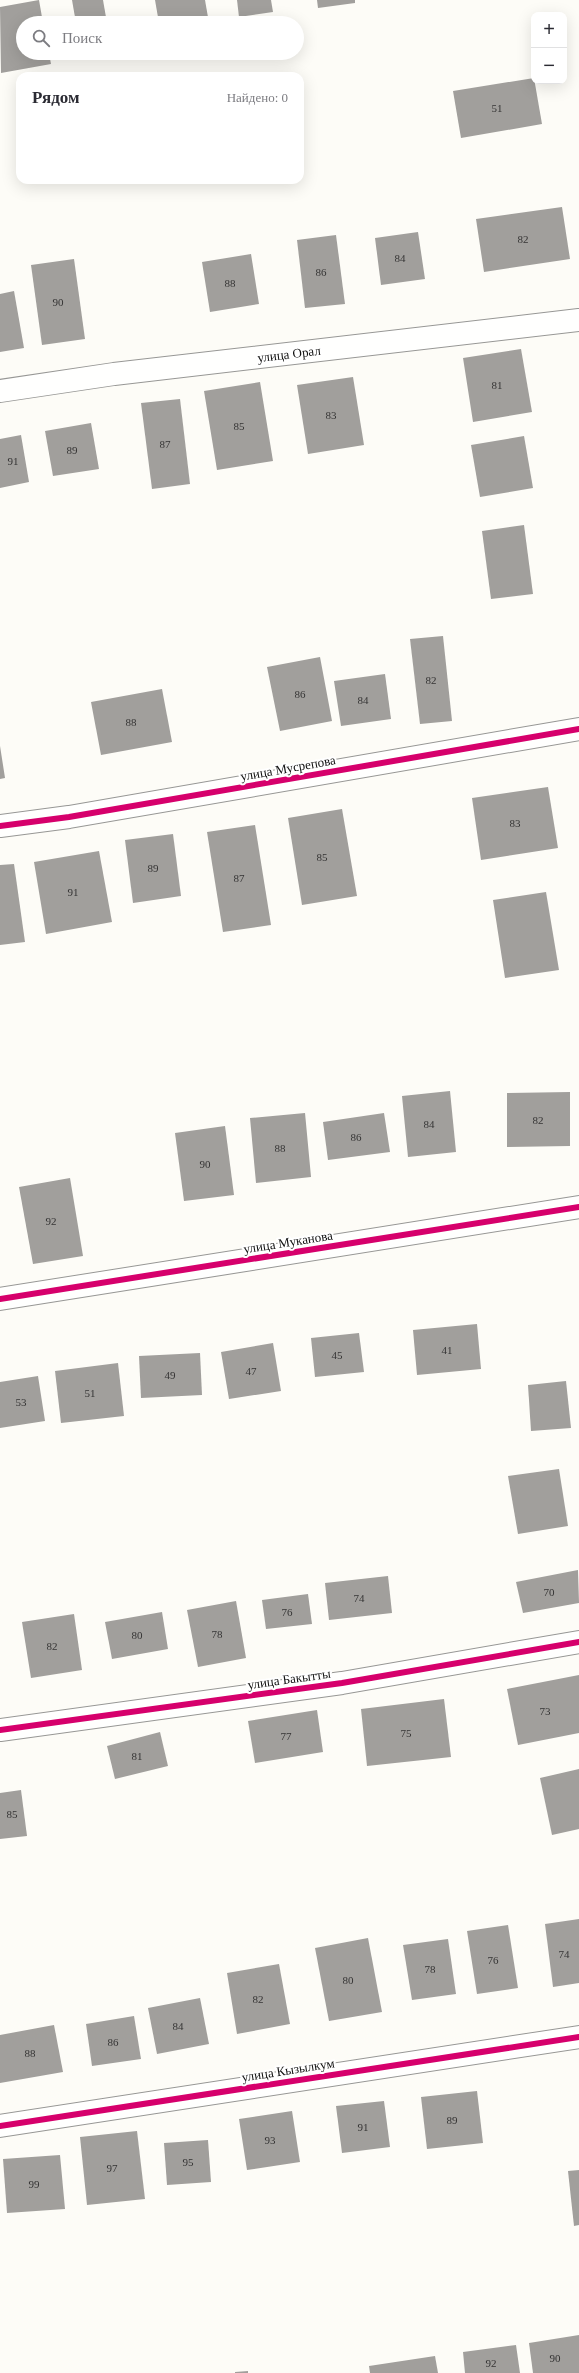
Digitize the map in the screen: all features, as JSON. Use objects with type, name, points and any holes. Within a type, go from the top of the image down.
[{"type":"street","name":"улица Орал","points":[[0,391],[114,374],[579,320]]},
{"type":"street","name":"улица Мусрепова","points":[[0,826],[77,815],[579,729]]},
{"type":"street","name":"улица Муканова","points":[[0,1299],[579,1206]]},
{"type":"street","name":"улица Бакытты","points":[[0,1730],[342,1682],[579,1642]]},
{"type":"street","name":"улица Кызылкум","points":[[0,2126],[579,2037]]},
{"type":"building","points":[[39,0],[42,16],[16,16],[16,60],[50,60],[51,64],[1,73],[0,7]]},
{"type":"building","points":[[72,0],[103,0],[106,16],[75,16]]},
{"type":"building","points":[[155,0],[205,0],[208,16],[158,16]]},
{"type":"building","points":[[237,0],[271,0],[273,12],[239,16]]},
{"type":"building","points":[[317,0],[355,0],[355,3],[318,8]]},
{"type":"building","points":[[531,78],[531,84],[535,84],[542,124],[461,138],[453,91]]},
{"type":"building","points":[[562,207],[570,259],[484,272],[476,219]]},
{"type":"building","points":[[418,232],[425,279],[381,285],[375,238]]},
{"type":"building","points":[[336,235],[345,304],[305,308],[297,240]]},
{"type":"building","points":[[251,254],[259,304],[210,312],[202,262]]},
{"type":"building","points":[[74,259],[85,339],[42,345],[31,265]]},
{"type":"building","points":[[14,291],[24,348],[0,352],[0,294]]},
{"type":"building","points":[[521,349],[532,412],[473,422],[463,358]]},
{"type":"building","points":[[353,377],[364,445],[308,454],[297,385]]},
{"type":"building","points":[[260,382],[273,461],[217,470],[204,391]]},
{"type":"building","points":[[180,399],[190,484],[152,489],[141,403]]},
{"type":"building","points":[[91,423],[99,469],[53,476],[45,431]]},
{"type":"building","points":[[21,435],[29,482],[0,488],[0,439]]},
{"type":"building","points":[[524,436],[533,488],[480,497],[471,445]]},
{"type":"building","points":[[524,525],[533,594],[491,599],[482,531]]},
{"type":"building","points":[[443,636],[452,721],[420,724],[410,639]]},
{"type":"building","points":[[320,657],[332,721],[280,731],[267,667]]},
{"type":"building","points":[[385,674],[391,719],[341,726],[334,681]]},
{"type":"building","points":[[162,689],[172,742],[101,755],[91,702]]},
{"type":"building","points":[[0,746],[5,778],[0,779]]},
{"type":"building","points":[[548,787],[558,848],[481,860],[472,798]]},
{"type":"building","points":[[342,809],[357,896],[302,905],[288,818]]},
{"type":"building","points":[[255,825],[271,925],[223,932],[207,832]]},
{"type":"building","points":[[173,834],[181,896],[133,903],[125,840]]},
{"type":"building","points":[[99,851],[112,922],[46,934],[34,862]]},
{"type":"building","points":[[14,864],[25,942],[0,945],[0,865]]},
{"type":"building","points":[[546,892],[559,970],[505,978],[493,900]]},
{"type":"building","points":[[450,1091],[456,1152],[408,1157],[402,1096]]},
{"type":"building","points":[[570,1092],[570,1146],[507,1147],[507,1093]]},
{"type":"building","points":[[305,1113],[311,1177],[256,1183],[250,1118]]},
{"type":"building","points":[[384,1113],[390,1152],[328,1160],[323,1122]]},
{"type":"building","points":[[225,1126],[234,1195],[184,1201],[175,1133]]},
{"type":"building","points":[[70,1178],[83,1256],[33,1264],[19,1187]]},
{"type":"building","points":[[477,1324],[481,1369],[417,1375],[413,1330]]},
{"type":"building","points":[[359,1333],[364,1372],[315,1377],[311,1338]]},
{"type":"building","points":[[273,1343],[281,1391],[229,1399],[221,1352]]},
{"type":"building","points":[[200,1353],[202,1395],[141,1398],[139,1356]]},
{"type":"building","points":[[118,1363],[124,1416],[61,1423],[55,1371]]},
{"type":"building","points":[[38,1376],[45,1421],[0,1428],[0,1382]]},
{"type":"building","points":[[566,1381],[571,1428],[531,1431],[528,1385]]},
{"type":"building","points":[[559,1469],[568,1526],[518,1534],[508,1476]]},
{"type":"building","points":[[578,1570],[579,1603],[523,1613],[516,1582]]},
{"type":"building","points":[[388,1576],[392,1613],[329,1620],[325,1583]]},
{"type":"building","points":[[308,1594],[312,1624],[266,1629],[262,1600]]},
{"type":"building","points":[[236,1601],[246,1658],[198,1667],[187,1610]]},
{"type":"building","points":[[162,1612],[168,1649],[112,1659],[105,1622]]},
{"type":"building","points":[[74,1614],[82,1670],[31,1678],[22,1622]]},
{"type":"building","points":[[579,1675],[579,1733],[518,1745],[507,1689]]},
{"type":"building","points":[[444,1699],[451,1757],[367,1766],[361,1709]]},
{"type":"building","points":[[317,1710],[323,1752],[255,1763],[248,1721]]},
{"type":"building","points":[[160,1732],[168,1766],[115,1779],[107,1746]]},
{"type":"building","points":[[579,1769],[579,1829],[552,1835],[540,1778]]},
{"type":"building","points":[[21,1790],[27,1836],[0,1839],[0,1793]]},
{"type":"building","points":[[579,1919],[579,1983],[553,1987],[545,1924]]},
{"type":"building","points":[[508,1925],[518,1988],[477,1994],[467,1931]]},
{"type":"building","points":[[368,1938],[382,2012],[329,2021],[315,1948]]},
{"type":"building","points":[[448,1939],[456,1994],[412,2000],[403,1945]]},
{"type":"building","points":[[279,1964],[290,2024],[237,2034],[227,1973]]},
{"type":"building","points":[[200,1998],[209,2044],[157,2054],[148,2008]]},
{"type":"building","points":[[134,2016],[141,2059],[92,2066],[86,2024]]},
{"type":"building","points":[[54,2025],[63,2072],[0,2083],[0,2035]]},
{"type":"building","points":[[477,2091],[483,2143],[427,2149],[421,2097]]},
{"type":"building","points":[[384,2101],[390,2147],[342,2153],[336,2106]]},
{"type":"building","points":[[292,2111],[300,2162],[247,2170],[239,2119]]},
{"type":"building","points":[[137,2131],[145,2199],[87,2205],[80,2137]]},
{"type":"building","points":[[208,2140],[211,2182],[167,2185],[164,2143]]},
{"type":"building","points":[[60,2155],[65,2209],[7,2213],[3,2159]]},
{"type":"building","points":[[579,2170],[579,2225],[574,2226],[568,2171]]},
{"type":"building","points":[[579,2335],[579,2373],[533,2373],[529,2343]]},
{"type":"building","points":[[516,2345],[520,2373],[465,2373],[463,2352]]},
{"type":"building","points":[[435,2356],[438,2373],[370,2373],[369,2366]]},
{"type":"building","points":[[248,2371],[248,2373],[235,2373],[235,2372]]},
{"type":"cycle path","points":[[0,826],[69,817],[579,729]]},
{"type":"cycle path","points":[[0,1299],[579,1207]]},
{"type":"cycle path","points":[[0,1730],[342,1683],[579,1642]]},
{"type":"cycle path","points":[[0,2126],[579,2037]]}]
